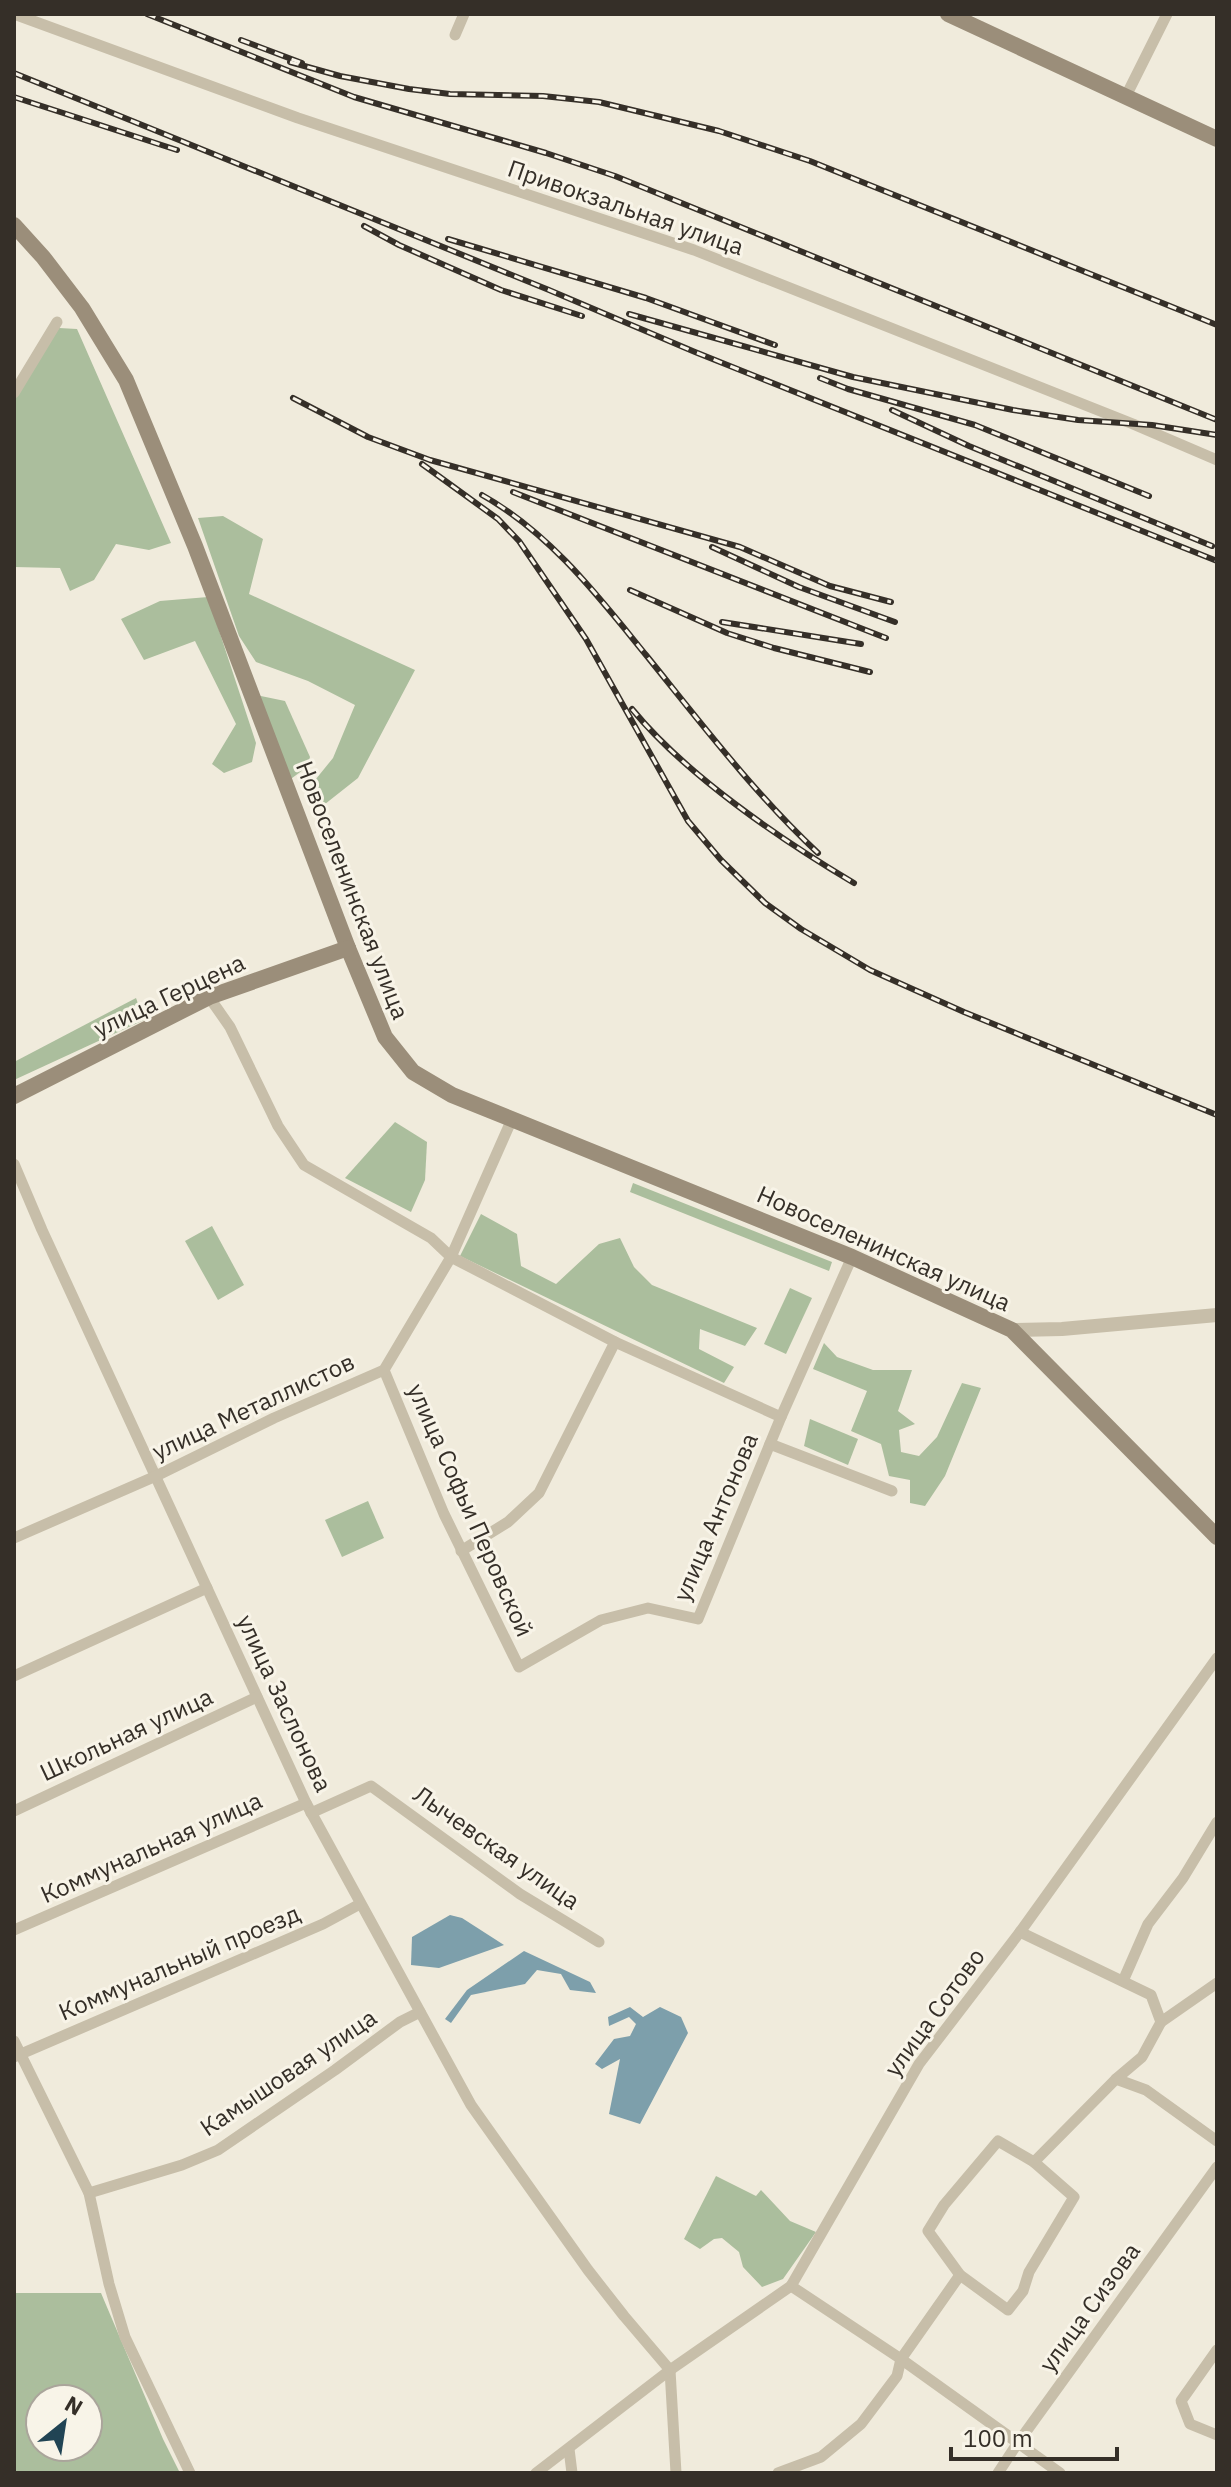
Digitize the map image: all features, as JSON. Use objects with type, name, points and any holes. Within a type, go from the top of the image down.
[{"type":"main road","points":[[948,14],[972,19],[1217,139]]},
{"type":"main road","name":"Новоселенинская улица","points":[[14,225],[82,308],[126,380],[195,546],[348,948],[385,1037],[413,1072],[452,1095],[852,1257],[1012,1330]]},
{"type":"main road","name":"улица Герцена","points":[[14,1096],[209,997],[348,948]]},
{"type":"main road","points":[[1012,1330],[1217,1537]]},
{"type":"street","name":"Привокзальная улица","points":[[14,14],[328,128],[694,250],[1217,460]]},
{"type":"street","points":[[455,35],[464,14]]},
{"type":"street","points":[[1126,96],[1167,14]]},
{"type":"street","points":[[14,393],[57,322]]},
{"type":"street","points":[[209,997],[230,1027],[278,1126],[304,1165],[431,1238],[451,1257],[615,1342],[781,1417]]},
{"type":"street","name":"улица Металлистов","points":[[14,1538],[384,1370],[451,1257],[512,1119]]},
{"type":"street","name":"улица Заслонова","points":[[14,1164],[257,1697],[309,1808],[360,1904],[471,2105],[624,2316],[670,2370]]},
{"type":"street","name":"улица Антонова","points":[[519,1667],[601,1620],[648,1608],[698,1619],[781,1417],[852,1257]]},
{"type":"street","points":[[1012,1330],[1062,1329],[1217,1315]]},
{"type":"street","points":[[461,1551],[508,1522],[539,1493],[615,1342]]},
{"type":"street","name":"улица Софьи Перовской","points":[[384,1370],[461,1551],[519,1667]]},
{"type":"street","points":[[770,1444],[892,1491]]},
{"type":"street","points":[[14,1676],[207,1588]]},
{"type":"street","name":"улица Сотово","points":[[536,2473],[670,2370],[791,2286],[919,2064],[1020,1932],[1217,1658]]},
{"type":"street","name":"Школьная улица","points":[[14,1811],[257,1697]]},
{"type":"street","name":"Коммунальная улица","points":[[14,1930],[309,1808],[371,1786]]},
{"type":"street","name":"Лычевская улица","points":[[371,1786],[520,1894],[599,1942]]},
{"type":"street","points":[[1123,1981],[1148,1924],[1183,1878],[1217,1822]]},
{"type":"street","name":"Коммунальный проезд","points":[[17,2056],[323,1924],[360,1904]]},
{"type":"street","points":[[1020,1932],[1151,1995],[1161,2022]]},
{"type":"street","points":[[1034,2162],[1142,2057],[1161,2022],[1217,1983]]},
{"type":"street","name":"Камышовая улица","points":[[89,2193],[182,2165],[218,2150],[400,2022],[420,2012]]},
{"type":"street","points":[[14,2041],[17,2056],[89,2193],[109,2284],[125,2337],[190,2473]]},
{"type":"street","points":[[1116,2079],[1146,2090],[1217,2141]]},
{"type":"street","points":[[998,2141],[1034,2162],[1074,2197],[1029,2272],[1023,2291],[1008,2310],[960,2275],[928,2231],[944,2205],[998,2141]]},
{"type":"street","name":"улица Сизова","points":[[998,2473],[1217,2167]]},
{"type":"street","points":[[778,2473],[821,2457],[861,2424],[897,2376],[901,2359],[960,2275]]},
{"type":"street","points":[[791,2286],[901,2359],[1060,2473]]},
{"type":"street","points":[[1217,2350],[1181,2401],[1190,2424],[1217,2435]]},
{"type":"street","points":[[670,2370],[676,2473]]},
{"type":"street","points":[[569,2449],[572,2473]]},
{"type":"green space","points":[[59,328],[77,329],[171,543],[149,550],[116,544],[94,580],[70,591],[60,568],[14,567],[14,400]]},
{"type":"green space","points":[[223,516],[263,539],[249,594],[415,670],[358,778],[320,808],[311,806],[307,790],[333,758],[355,705],[308,681],[256,662],[239,636],[198,518]]},
{"type":"green space","points":[[208,597],[256,743],[252,762],[224,773],[212,764],[236,724],[195,641],[144,660],[121,619],[160,601]]},
{"type":"green space","points":[[256,695],[285,701],[310,757],[307,767],[288,781]]},
{"type":"green space","points":[[136,998],[144,1020],[14,1080],[14,1062]]},
{"type":"green space","points":[[395,1122],[427,1142],[425,1180],[411,1212],[345,1178]]},
{"type":"green space","points":[[633,1183],[832,1262],[829,1271],[630,1192]]},
{"type":"green space","points":[[481,1214],[517,1234],[521,1266],[556,1284],[599,1244],[620,1238],[634,1267],[652,1285],[757,1328],[745,1346],[700,1329],[699,1349],[734,1367],[724,1383],[460,1256]]},
{"type":"green space","points":[[212,1226],[244,1285],[218,1300],[185,1241]]},
{"type":"green space","points":[[790,1288],[812,1298],[786,1354],[764,1344]]},
{"type":"green space","points":[[824,1343],[837,1357],[873,1370],[912,1370],[898,1411],[915,1424],[899,1430],[901,1452],[919,1456],[937,1437],[962,1383],[981,1388],[945,1476],[925,1506],[910,1503],[910,1480],[889,1476],[881,1444],[851,1431],[867,1391],[813,1369]]},
{"type":"green space","points":[[810,1419],[858,1439],[848,1465],[804,1446]]},
{"type":"green space","points":[[368,1501],[384,1538],[342,1557],[325,1520]]},
{"type":"green space","points":[[716,2176],[756,2196],[761,2190],[790,2221],[816,2232],[783,2279],[762,2287],[743,2267],[739,2252],[722,2238],[714,2239],[700,2249],[684,2239]]},
{"type":"green space","points":[[14,2293],[101,2293],[180,2473],[14,2473]]},
{"type":"water","points":[[450,1915],[462,1918],[504,1945],[439,1968],[411,1965],[412,1937]]},
{"type":"water","points":[[524,1951],[590,1982],[596,1993],[570,1990],[561,1974],[537,1970],[525,1984],[471,1995],[451,2023],[445,2019],[467,1990]]},
{"type":"water","points":[[630,2007],[643,2017],[660,2007],[681,2017],[688,2033],[640,2124],[609,2114],[620,2059],[602,2069],[595,2064],[614,2039],[630,2036],[636,2024],[629,2017],[609,2026],[608,2017]]},
{"type":"railway","points":[[147,14],[354,97],[615,176],[1217,420]]},
{"type":"railway","points":[[241,40],[302,63]]},
{"type":"railway","points":[[290,62],[340,76],[409,89],[599,102],[719,131],[810,161],[1217,325]]},
{"type":"railway","points":[[14,73],[695,352],[1217,561]]},
{"type":"railway","points":[[14,97],[177,150]]},
{"type":"railway","points":[[364,226],[399,245],[501,290],[582,316]]},
{"type":"railway","points":[[448,239],[646,298],[775,345]]},
{"type":"railway","points":[[629,314],[853,377],[1013,410],[1217,435]]},
{"type":"railway","points":[[820,378],[848,389],[975,425],[1149,496]]},
{"type":"railway","points":[[293,398],[368,437],[430,460],[740,547],[830,586],[891,602]]},
{"type":"railway","points":[[892,410],[969,446],[1212,546]]},
{"type":"railway","points":[[422,464],[498,519],[519,541],[586,639],[688,821],[721,860],[765,903],[801,929],[870,970],[964,1012],[1217,1115]]},
{"type":"railway","points":[[513,492],[886,638]]},
{"type":"railway","points":[[482,495],[530,528],[572,567],[750,782],[818,853]]},
{"type":"railway","points":[[712,547],[799,587],[895,622]]},
{"type":"railway","points":[[630,590],[727,633],[870,672]]},
{"type":"railway","points":[[722,622],[861,644]]},
{"type":"railway","points":[[632,709],[654,734],[706,781],[796,847],[854,883]]}]
